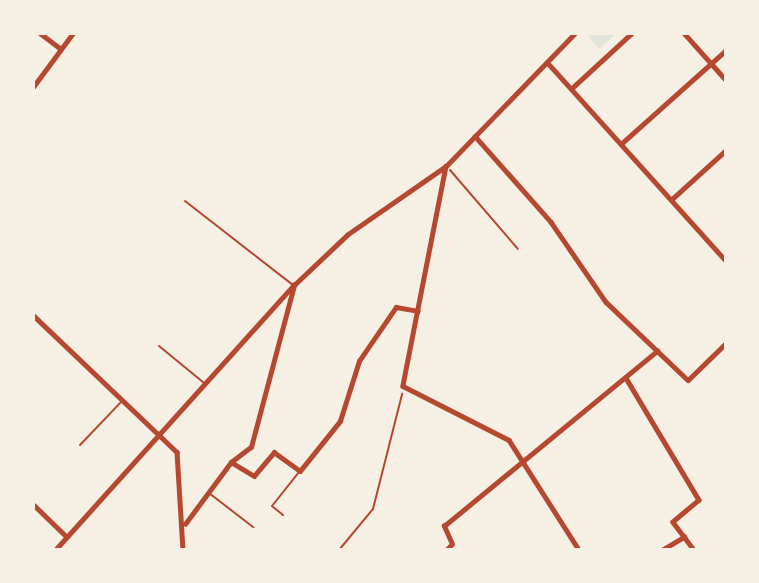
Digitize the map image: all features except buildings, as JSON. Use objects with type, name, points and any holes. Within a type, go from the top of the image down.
[{"type":"street","points":[[40,33],[61,49]]},
{"type":"street","points":[[33,86],[74,33]]},
{"type":"street","points":[[55,550],[294,285],[348,234],[446,166],[576,33]]},
{"type":"street","points":[[571,89],[632,33]]},
{"type":"street","points":[[684,33],[726,80]]},
{"type":"street","points":[[621,144],[726,50]]},
{"type":"street","points":[[547,62],[726,261]]},
{"type":"street","points":[[475,136],[551,222],[607,302],[688,380],[726,343]]},
{"type":"street","points":[[671,200],[726,150]]},
{"type":"street","points":[[446,166],[403,386],[509,440],[528,463],[579,550]]},
{"type":"street","points":[[720,255],[726,250]]},
{"type":"street","points":[[184,525],[230,461],[251,447],[294,285]]},
{"type":"street","points":[[230,461],[254,476],[274,453],[300,471],[340,421],[359,361],[396,307],[418,311]]},
{"type":"street","points":[[34,317],[177,452],[186,543],[191,550]]},
{"type":"street","points":[[446,550],[452,544],[444,526],[528,463],[657,351]]},
{"type":"street","points":[[626,378],[699,500],[673,522],[694,550]]},
{"type":"street","points":[[33,504],[67,537]]},
{"type":"street","points":[[662,550],[684,537]]},
{"type":"street","points":[[183,550],[186,543]]},
{"type":"lane","points":[[185,201],[294,285]]},
{"type":"lane","points":[[159,346],[204,383]]},
{"type":"lane","points":[[80,445],[122,400]]},
{"type":"lane","points":[[283,515],[272,506],[300,471]]},
{"type":"lane","points":[[208,492],[253,527]]},
{"type":"path","points":[[446,166],[518,249]]},
{"type":"path","points":[[339,550],[373,509],[400,423],[403,386]]},
{"type":"shaded area","points":[[586,33],[617,33],[599,49]]}]
